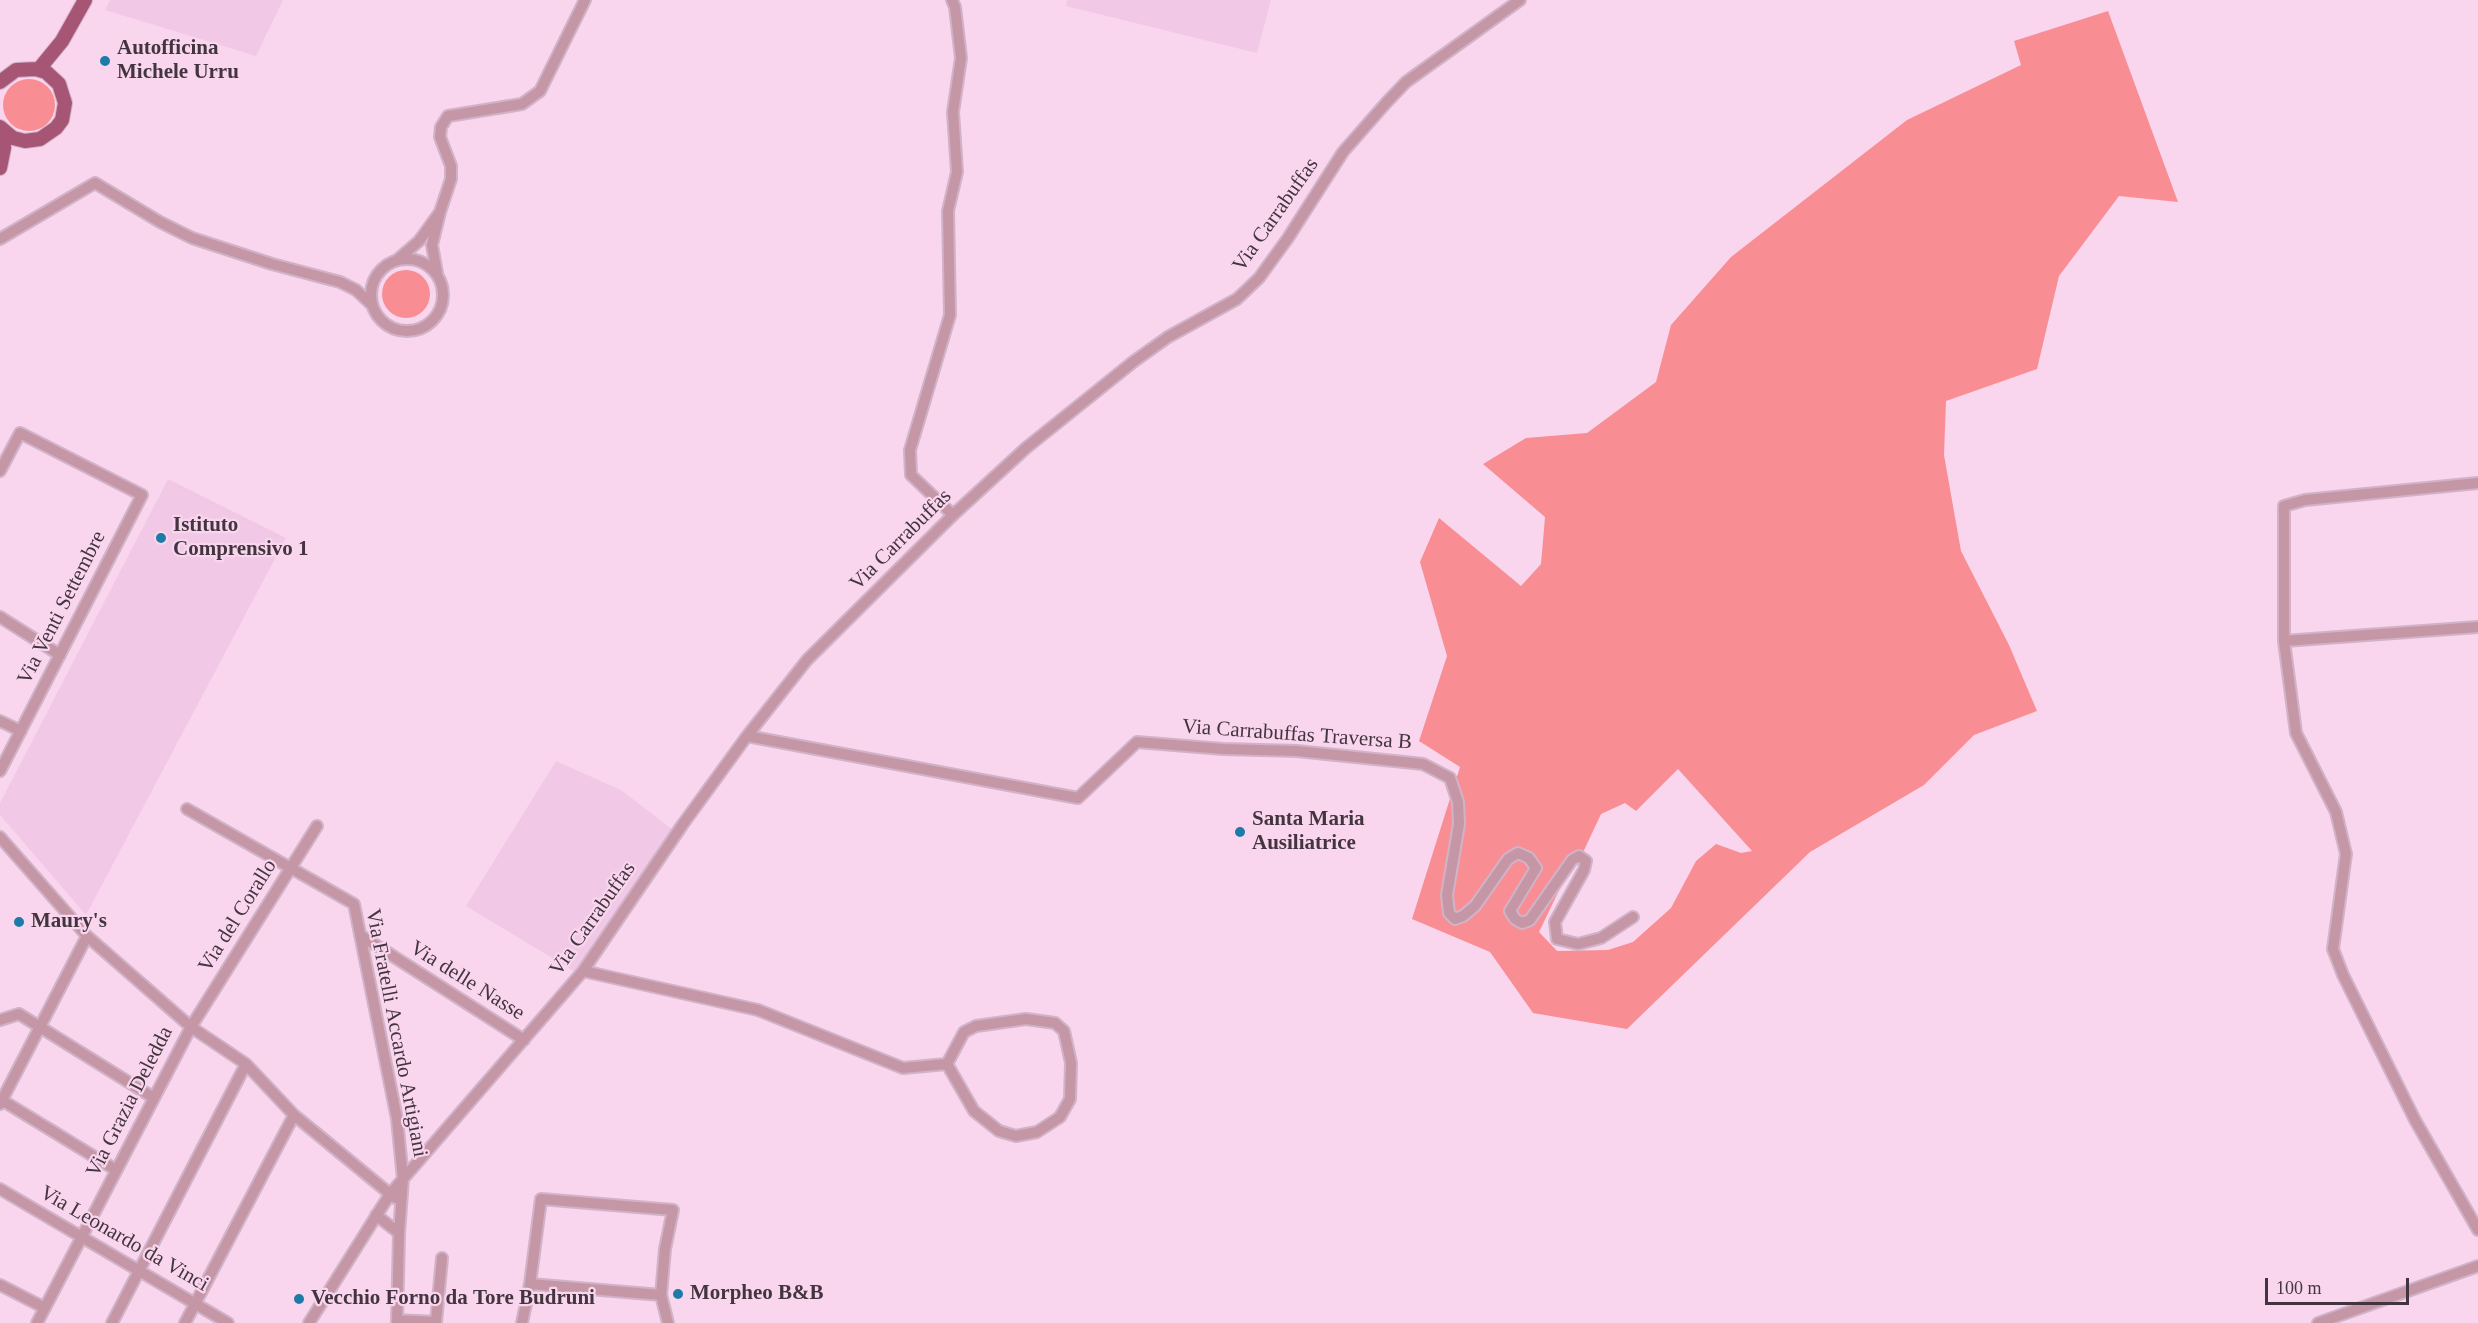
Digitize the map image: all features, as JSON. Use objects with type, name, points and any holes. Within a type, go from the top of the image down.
[{"type":"main road","points":[[2,77],[16,70],[39,69],[62,41],[85,0]]},
{"type":"main road","points":[[53,77],[62,41]]},
{"type":"main road","points":[[2,129],[13,138],[25,141],[40,139],[49,135],[62,120],[65,103],[62,91],[53,77],[36,69]]},
{"type":"main road","points":[[0,168],[4,148],[2,129]]},
{"type":"main road","points":[[0,168],[25,141]]},
{"type":"street","points":[[0,239],[95,183],[160,222],[192,238],[272,264],[340,282],[356,290],[372,305],[386,325],[405,330],[422,328],[436,316],[443,299],[432,245],[451,179],[451,166],[440,137],[441,127],[448,116],[522,104],[540,91],[585,0]]},
{"type":"street","points":[[952,0],[956,7],[961,58],[953,112],[957,172],[948,211],[950,315],[910,450],[910,475],[953,515]]},
{"type":"street","name":"Via Carrabuffas","points":[[376,1215],[390,1194],[583,971],[747,735],[807,660],[953,515],[1026,448],[1133,362],[1188,324],[1238,299],[1259,278],[1288,238],[1343,152],[1386,103],[1406,82],[1520,0]]},
{"type":"street","points":[[372,305],[371,293],[374,280],[380,270],[396,261],[419,241],[440,212]]},
{"type":"street","points":[[396,261],[414,259],[423,262],[437,274]]},
{"type":"street","points":[[356,290],[374,280]]},
{"type":"street","name":"Via Venti Settembre","points":[[0,471],[20,433],[142,495],[0,771]]},
{"type":"street","points":[[2478,483],[2305,500],[2284,506],[2284,641],[2296,733],[2336,812],[2346,854],[2334,949],[2343,975],[2409,1110],[2478,1230]]},
{"type":"street","points":[[0,617],[60,655]]},
{"type":"street","points":[[2284,641],[2478,627]]},
{"type":"street","points":[[0,721],[21,731]]},
{"type":"street","name":"Via Carrabuffas Traversa B","points":[[747,735],[1078,798],[1137,742],[1223,749],[1297,751],[1423,764],[1450,778],[1458,802],[1459,824],[1447,895],[1449,914],[1455,919],[1463,916],[1475,906],[1508,859],[1518,853],[1529,858],[1536,868],[1510,911],[1515,919],[1522,923],[1530,920],[1572,860],[1580,856],[1586,861],[1584,870],[1555,922],[1557,939],[1578,944],[1601,938],[1633,917]]},
{"type":"street","name":"Via Fratelli Accardo Artigiani","points":[[187,809],[354,904],[397,1119],[403,1179],[397,1322]]},
{"type":"street","name":"Via del Corallo","points":[[191,1027],[317,826]]},
{"type":"street","points":[[0,837],[87,936],[191,1027],[246,1064],[294,1115],[401,1204]]},
{"type":"street","name":"Via delle Nasse","points":[[360,935],[524,1040]]},
{"type":"street","points":[[87,936],[1,1101],[117,1170]]},
{"type":"street","points":[[583,971],[758,1010],[903,1068],[947,1064]]},
{"type":"street","points":[[0,1020],[19,1014],[154,1098]]},
{"type":"street","points":[[1026,1019],[1055,1023],[1064,1031],[1068,1044],[1071,1063],[1070,1099],[1060,1117],[1037,1132],[1016,1136],[999,1131],[974,1111],[947,1064],[964,1032],[976,1026],[1026,1019]]},
{"type":"street","name":"Via Grazia Deledda","points":[[37,1323],[191,1027]]},
{"type":"street","points":[[112,1323],[246,1064]]},
{"type":"street","points":[[185,1323],[294,1115]]},
{"type":"street","name":"Via Leonardo da Vinci","points":[[0,1189],[228,1323]]},
{"type":"street","points":[[522,1323],[530,1284],[541,1199],[673,1210],[665,1249],[661,1295],[668,1323]]},
{"type":"street","points":[[309,1323],[376,1215],[399,1233]]},
{"type":"street","points":[[397,1322],[436,1322],[442,1258]]},
{"type":"street","points":[[2318,1323],[2478,1266]]},
{"type":"street","points":[[530,1284],[661,1295]]},
{"type":"street","points":[[0,1285],[45,1308]]},
{"type":"shaded area","points":[[110,0],[283,0],[256,56],[105,10]]},
{"type":"shaded area","points":[[1067,0],[1271,0],[1257,53],[1066,6]]},
{"type":"shaded area","points":[[2108,11],[2178,202],[2119,196],[2059,276],[2037,369],[1946,401],[1944,455],[1961,551],[2009,645],[2037,711],[1974,735],[1924,785],[1810,852],[1627,1029],[1533,1013],[1490,952],[1412,919],[1460,767],[1419,741],[1447,656],[1420,562],[1439,518],[1521,586],[1541,564],[1545,517],[1483,464],[1526,438],[1587,433],[1656,382],[1671,325],[1731,257],[1907,120],[2021,65],[2014,41]],"holes":[[[1678,769],[1752,851],[1741,853],[1716,844],[1696,861],[1671,908],[1633,942],[1608,950],[1557,951],[1539,932],[1562,884],[1579,861],[1601,814],[1625,803],[1636,811]]]},
{"type":"shaded area","points":[[24,79],[34,79],[48,86],[55,105],[48,124],[34,131],[24,131],[14,127],[7,120],[3,110],[3,100],[7,90],[14,83]]},
{"type":"shaded area","points":[[401,270],[411,270],[423,277],[430,289],[430,299],[423,311],[411,318],[401,318],[386,307],[382,299],[382,289],[393,274]]},
{"type":"shaded area","points":[[168,479],[286,538],[86,915],[0,815],[0,803]]},
{"type":"shaded area","points":[[556,761],[621,790],[673,830],[577,973],[466,906]]},
{"type":"place","name":"Autofficina Michele Urru","points":[[105,61]]},
{"type":"place","name":"Istituto Comprensivo 1","points":[[161,538]]},
{"type":"place","name":"Santa Maria Ausiliatrice","points":[[1240,832]]},
{"type":"place","name":"Maury's","points":[[19,922]]},
{"type":"place","name":"Morpheo B&B","points":[[678,1294]]},
{"type":"place","name":"Vecchio Forno da Tore Budruni","points":[[299,1299]]}]
